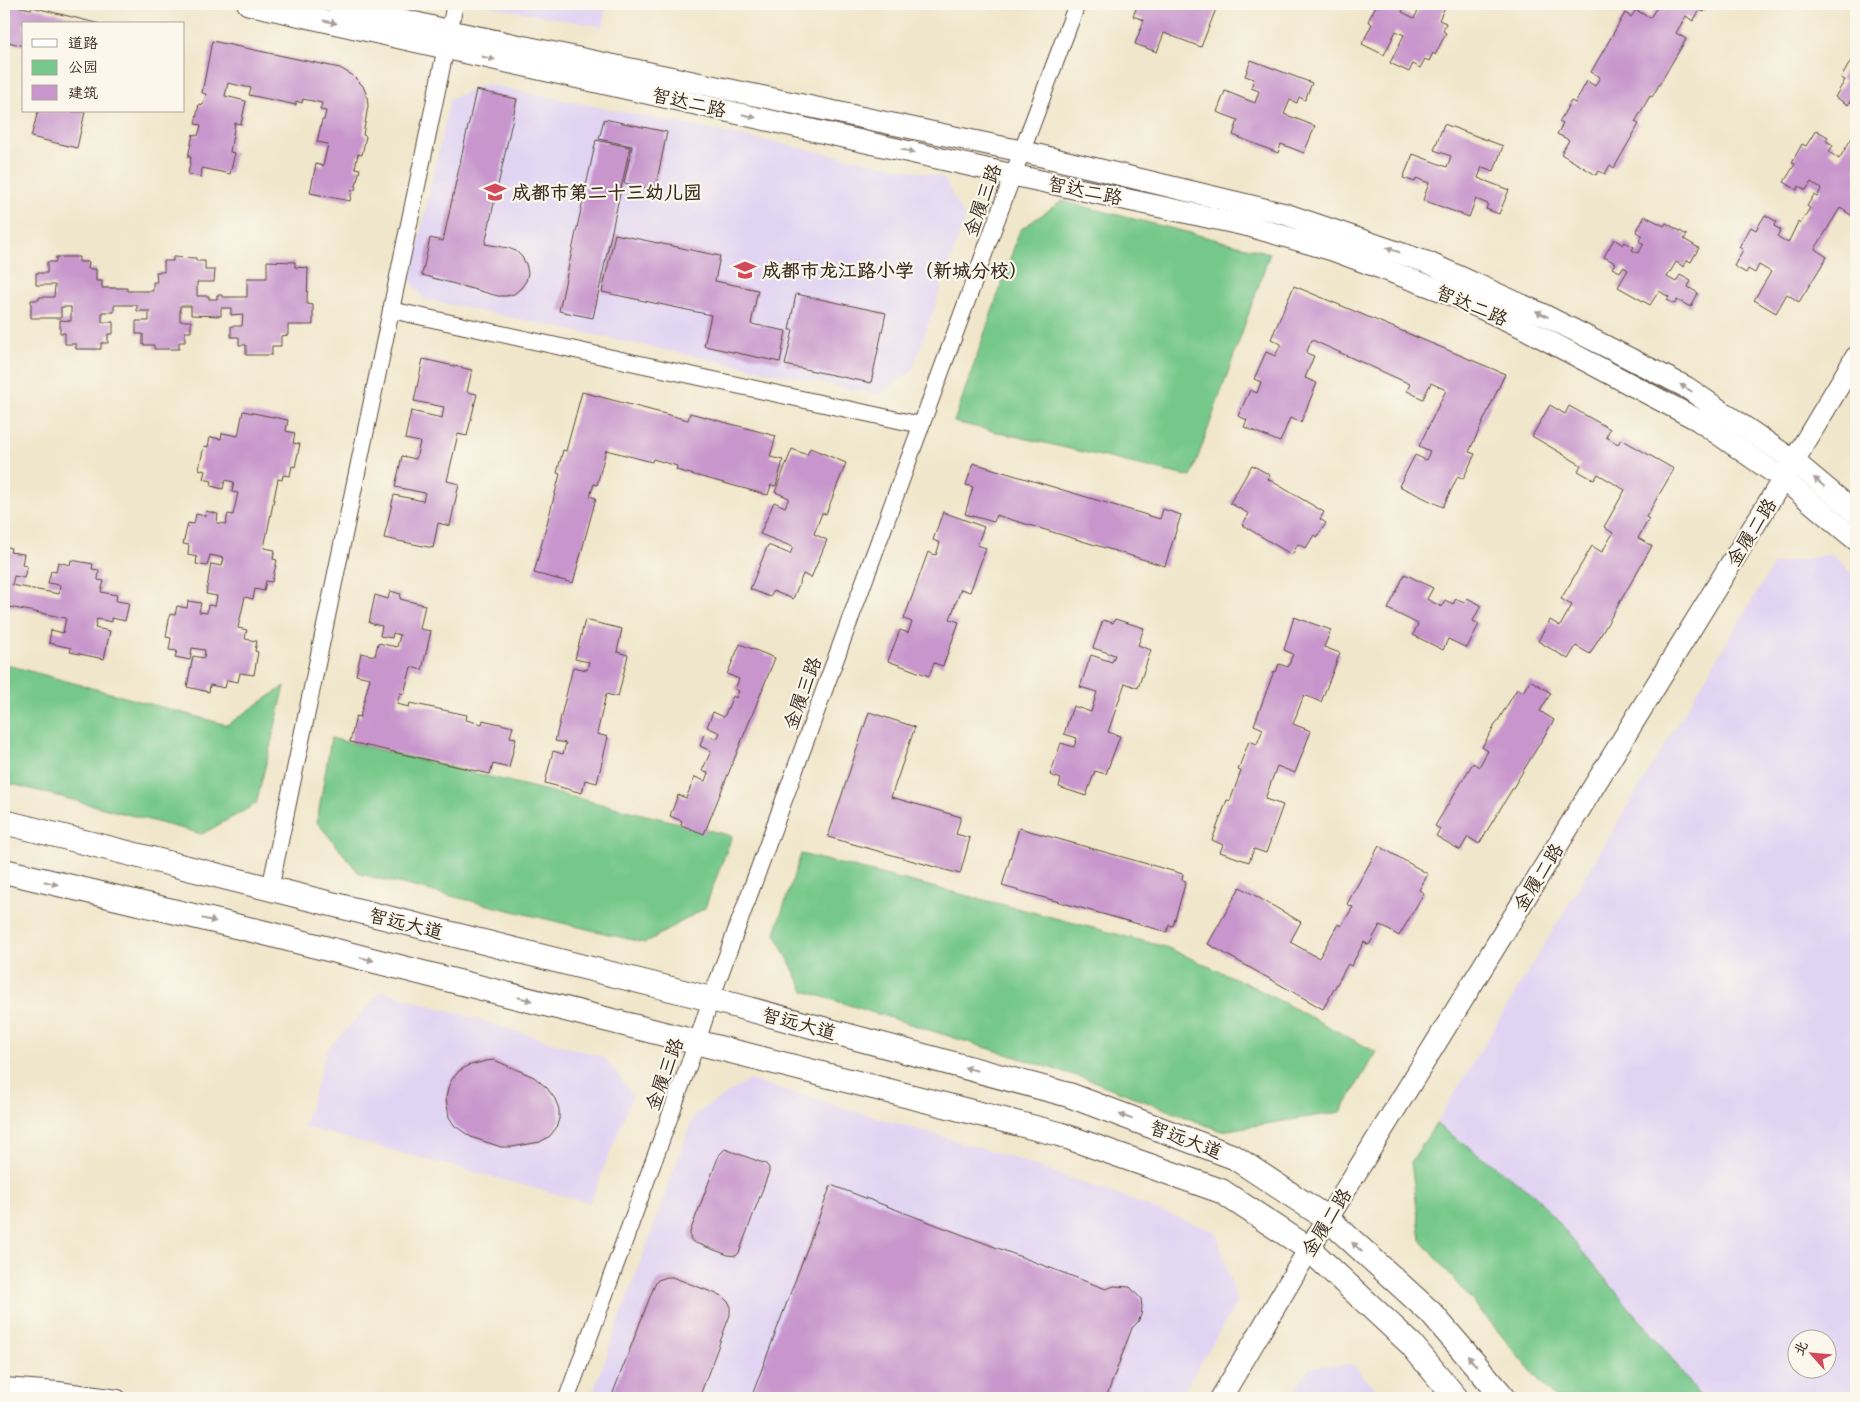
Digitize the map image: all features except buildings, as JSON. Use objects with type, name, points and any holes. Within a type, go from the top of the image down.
[{"type":"main road","name":"智远大道","points":[[4,822],[711,999],[1069,1096],[1234,1157],[1328,1220],[1431,1313],[1504,1398]]},
{"type":"main road","name":"智远大道","points":[[4,871],[271,935],[1059,1134],[1221,1191],[1309,1249],[1411,1344],[1456,1398]]},
{"type":"street","name":"智达二路","points":[[248,4],[448,40],[1021,151],[1285,214],[1429,263],[1544,315],[1686,388],[1794,461],[1856,513]]},
{"type":"street","name":"智达二路","points":[[336,4],[448,40],[1013,174],[1249,226],[1332,250],[1448,293],[1522,327],[1698,420],[1783,479],[1856,540]]},
{"type":"street","points":[[270,889],[455,4]]},
{"type":"street","name":"金履三路","points":[[567,1398],[1021,151],[1077,4]]},
{"type":"street","points":[[391,310],[921,425]]},
{"type":"street","name":"金履二路","points":[[1221,1398],[1309,1249],[1783,479],[1856,357]]},
{"type":"street","points":[[4,1386],[58,1390],[118,1398]]},
{"type":"shaded area","points":[[487,4],[607,4],[603,27],[488,6]]},
{"type":"shaded area","name":"成都市龙江路小学（新城分校）","points":[[486,84],[943,177],[965,219],[912,371],[879,395],[424,299],[410,280],[450,99]]},
{"type":"shaded area","points":[[1832,554],[1856,577],[1856,1398],[1701,1398],[1669,1355],[1534,1194],[1436,1124],[1774,564]]},
{"type":"shaded area","points":[[382,991],[605,1058],[633,1095],[590,1203],[304,1127],[327,1050]]},
{"type":"shaded area","points":[[749,1080],[1001,1154],[1216,1232],[1237,1302],[1180,1398],[591,1398],[694,1115]]},
{"type":"shaded area","points":[[1352,1364],[1384,1398],[1290,1398],[1310,1367]]},
{"type":"green space","points":[[1062,201],[1270,253],[1191,477],[954,422],[1020,230]]},
{"type":"green space","points":[[4,664],[227,725],[285,686],[256,804],[202,834],[4,782]]},
{"type":"green space","points":[[331,738],[732,836],[705,908],[645,943],[360,874],[317,822]]},
{"type":"green space","points":[[801,854],[1166,947],[1252,986],[1376,1052],[1341,1112],[1221,1131],[1093,1081],[804,991],[775,933]]},
{"type":"green space","points":[[1436,1124],[1534,1194],[1669,1355],[1701,1398],[1554,1398],[1421,1240],[1411,1162]]},
{"type":"place","name":"成都市第二十三幼儿园","points":[[495,192]]},
{"type":"place","name":"成都市龙江路小学（新城分校）","points":[[745,270]]}]
